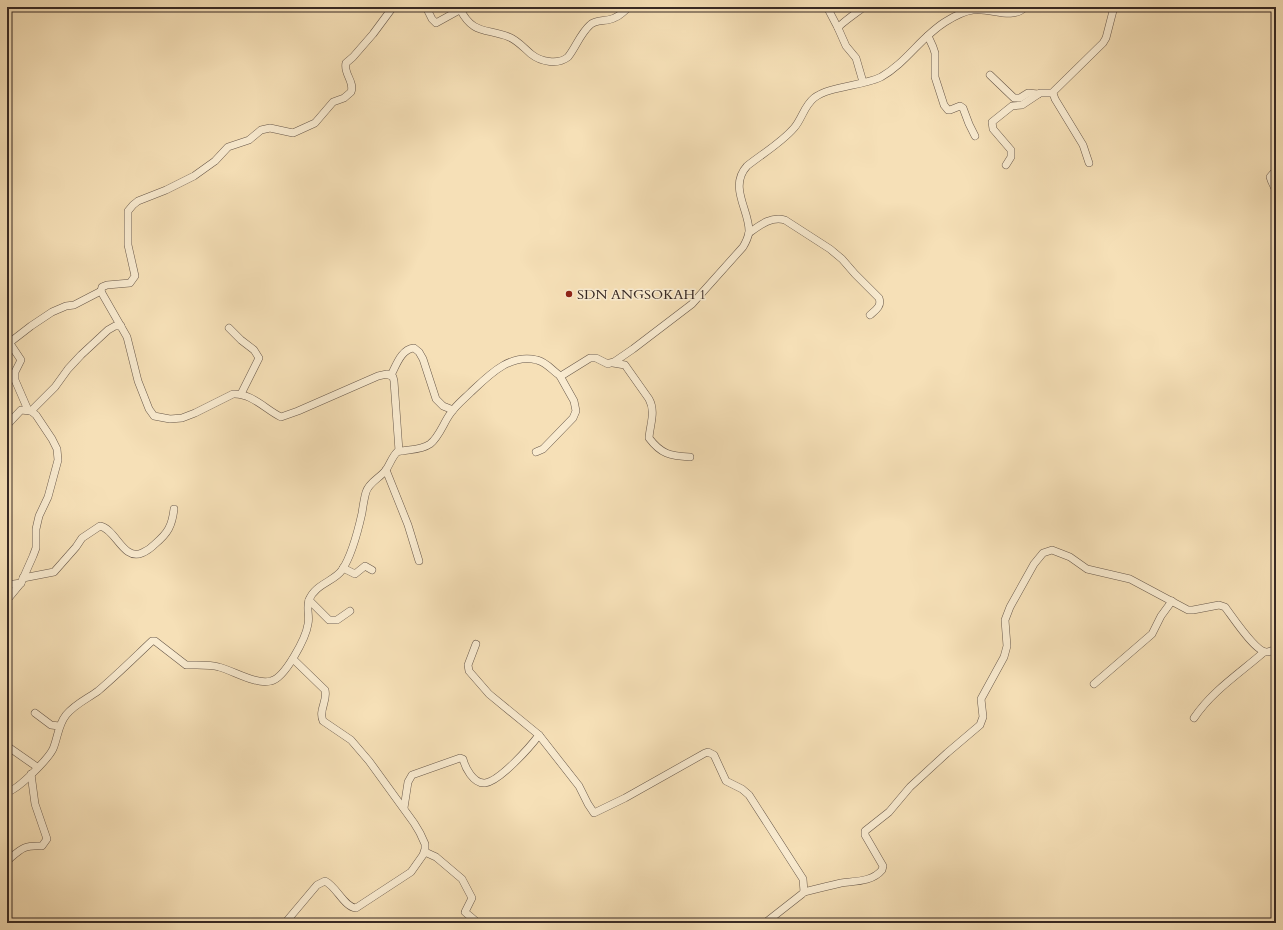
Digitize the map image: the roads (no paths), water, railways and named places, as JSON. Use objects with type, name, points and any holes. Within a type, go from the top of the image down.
[{"type":"street","points":[[7,600],[22,581],[36,548],[36,529],[39,516],[48,497],[58,460],[57,449],[52,439],[36,415],[29,410],[15,380],[15,372],[21,360],[8,341],[52,312],[74,305],[101,291],[102,287],[130,283],[136,276],[128,245],[128,211],[132,205],[194,176],[215,161],[228,147],[249,140],[261,130],[270,128],[293,133],[315,123],[334,102],[344,98],[351,92],[352,86],[345,68],[346,63],[373,34],[392,7]]},
{"type":"street","points":[[426,7],[432,19],[436,23],[462,8],[464,17],[476,28],[509,37],[516,40],[537,57],[556,62],[564,60],[568,57],[590,24],[613,19],[629,7]]},
{"type":"street","points":[[827,7],[846,46],[856,58],[863,82]]},
{"type":"street","points":[[838,28],[864,7]]},
{"type":"street","points":[[613,363],[646,340],[692,304],[738,255],[746,242],[748,232],[739,183],[745,168],[795,127],[806,107],[815,97],[824,93],[881,77],[894,68],[946,21],[970,10],[991,10],[1014,14],[1022,11],[1025,7]]},
{"type":"street","points":[[1053,93],[1058,86],[1103,43],[1106,38],[1114,7]]},
{"type":"street","points":[[928,36],[933,46],[935,77],[944,105],[950,110],[960,106],[963,108],[975,136]]},
{"type":"street","points":[[990,75],[1014,98],[1020,98],[1028,93],[1053,93]]},
{"type":"street","points":[[1053,93],[1057,104],[1082,145],[1089,163]]},
{"type":"street","points":[[1006,164],[1011,157],[1011,150],[993,129],[992,122],[1012,106],[1022,105],[1038,94]]},
{"type":"street","points":[[1276,170],[1270,176],[1276,191]]},
{"type":"street","points":[[748,232],[769,220],[780,218],[830,249],[842,259],[854,274],[879,298],[879,306],[870,315]]},
{"type":"street","points":[[101,291],[130,345],[138,381],[149,409],[154,416],[176,419],[195,413],[233,394],[241,394],[281,417],[378,376],[387,374],[391,375]]},
{"type":"street","points":[[7,425],[21,410],[29,410],[55,387],[68,369],[81,355],[108,330],[115,326],[121,326]]},
{"type":"street","points":[[229,328],[254,350],[259,357],[258,362],[241,394]]},
{"type":"street","points":[[391,375],[399,359],[404,353],[414,348],[419,352],[423,359],[436,399],[443,406],[453,410]]},
{"type":"street","points":[[7,792],[16,789],[48,756],[53,749],[59,726],[66,715],[76,705],[97,691],[127,666],[152,641],[157,642],[186,665],[194,664],[216,666],[262,681],[271,681],[278,678],[293,659],[305,635],[308,624],[309,600],[318,589],[338,574],[349,559],[359,526],[366,492],[371,484],[386,470],[395,454],[399,451],[412,450],[428,445],[438,434],[453,410],[491,373],[500,366],[521,358],[541,361],[560,376],[574,401],[576,411],[572,418],[543,449],[536,452]]},
{"type":"street","points":[[560,376],[590,358],[596,358],[608,364],[613,363],[625,365],[652,403],[653,415],[649,438],[653,444],[669,455],[690,457]]},
{"type":"street","points":[[391,375],[394,381],[399,451]]},
{"type":"street","points":[[386,470],[408,525],[419,561]]},
{"type":"street","points":[[7,586],[50,574],[57,570],[64,559],[76,547],[82,538],[100,526],[107,528],[126,550],[134,554],[142,553],[157,542],[170,528],[174,509]]},
{"type":"street","points":[[765,923],[804,892],[841,883],[864,880],[880,872],[883,866],[865,836],[865,831],[889,812],[910,787],[980,725],[983,717],[981,699],[1006,653],[1006,617],[1019,588],[1034,564],[1043,553],[1055,550],[1070,557],[1087,569],[1130,579],[1188,610],[1219,604],[1222,605],[1253,644],[1264,652]]},
{"type":"street","points":[[343,568],[354,574],[366,566],[372,570]]},
{"type":"street","points":[[309,600],[329,620],[337,620],[350,612]]},
{"type":"street","points":[[1094,684],[1152,634],[1161,616],[1172,601]]},
{"type":"street","points":[[476,644],[468,665],[469,671],[489,694],[539,735],[580,786],[594,813],[625,798],[705,753],[711,753],[714,755],[726,781],[742,788],[749,795],[802,876],[804,892]]},
{"type":"street","points":[[1194,718],[1202,706],[1213,695],[1264,652],[1276,649]]},
{"type":"street","points":[[285,923],[318,884],[325,881],[331,884],[348,904],[353,908],[356,908],[406,876],[416,867],[424,852],[425,844],[420,833],[404,808],[369,761],[351,740],[323,721],[321,717],[326,699],[325,690],[293,659]]},
{"type":"street","points":[[35,713],[51,725],[59,726]]},
{"type":"street","points":[[404,808],[408,782],[412,775],[460,758],[463,759],[465,767],[470,775],[485,783],[499,775],[515,762],[531,747],[539,735]]},
{"type":"street","points":[[7,746],[37,767]]},
{"type":"street","points":[[7,861],[25,846],[42,846],[47,839],[35,804],[31,774]]},
{"type":"street","points":[[16,789],[21,778]]},
{"type":"street","points":[[424,852],[436,857],[462,879],[472,898],[465,912],[478,923]]},
{"type":"place","name":"SDN ANGSOKAH 1","points":[[569,294]]}]
